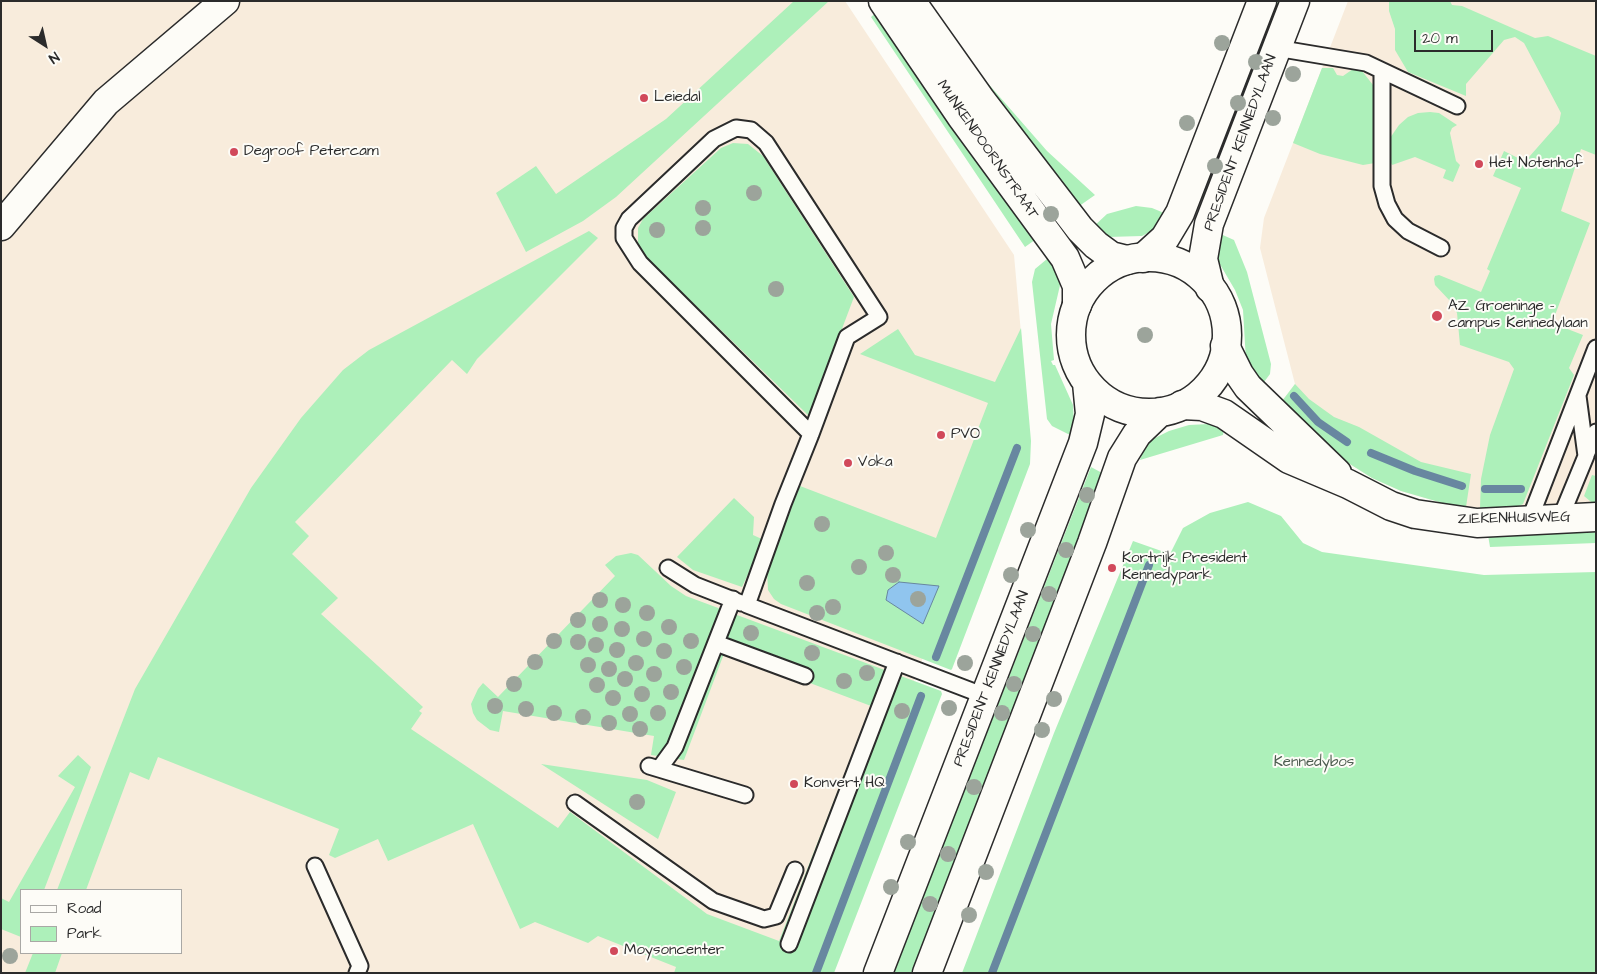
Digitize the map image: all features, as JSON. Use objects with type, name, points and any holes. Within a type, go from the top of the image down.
[{"type":"street","points":[[1,226],[106,102],[225,1]]},
{"type":"street","name":"MUNKENDOORNSTRAAT","points":[[883,1],[967,124],[1065,258],[1077,286],[1078,304]]},
{"type":"street","name":"MUNKENDOORNSTRAAT","points":[[911,1],[981,100],[1080,229],[1111,256],[1135,259]]},
{"type":"street","name":"PRESIDENT KENNEDYLAAN","points":[[1135,259],[1165,238],[1180,213],[1262,1]]},
{"type":"street","name":"PRESIDENT KENNEDYLAAN","points":[[1210,288],[1204,259],[1209,224],[1295,1]]},
{"type":"street","name":"PRESIDENT KENNEDYLAAN","points":[[926,973],[1092,543],[1122,458],[1137,434],[1171,409],[1195,398],[1211,382],[1222,361],[1226,346],[1224,315],[1210,288],[1200,277],[1180,264],[1158,258],[1135,259],[1113,266],[1094,280],[1078,304],[1073,318],[1071,341],[1076,363],[1087,383],[1097,394],[1116,406],[1138,412],[1171,409]]},
{"type":"street","name":"ZIEKENHUISWEG","points":[[1226,346],[1239,374],[1248,387],[1348,484]]},
{"type":"street","name":"PRESIDENT KENNEDYLAAN","points":[[878,973],[1083,443],[1090,414],[1087,383]]},
{"type":"street","name":"ZIEKENHUISWEG","points":[[1171,409],[1202,406],[1224,414],[1289,459],[1348,484],[1390,506],[1416,514],[1477,522],[1596,517]]},
{"type":"lane","points":[[1276,48],[1366,63],[1457,106]]},
{"type":"lane","points":[[1382,71],[1382,186],[1387,204],[1395,219],[1408,231],[1441,248]]},
{"type":"lane","points":[[747,605],[783,504],[811,434],[848,337],[879,317],[766,143],[751,130],[736,128],[714,139],[629,219],[624,228],[624,238],[640,263],[811,434]]},
{"type":"lane","points":[[1529,521],[1596,348]]},
{"type":"lane","points":[[1578,395],[1586,456]]},
{"type":"lane","points":[[1560,519],[1596,432]]},
{"type":"lane","points":[[668,568],[695,585],[985,696]]},
{"type":"lane","points":[[733,600],[675,747],[654,767],[745,795]]},
{"type":"lane","points":[[716,642],[804,676]]},
{"type":"lane","points":[[789,944],[897,662]]},
{"type":"lane","points":[[575,803],[713,901],[764,919],[776,916],[794,870]]},
{"type":"lane","points":[[315,866],[360,966],[357,973]]},
{"type":"shaded area","points":[[1,1],[845,1],[1014,255],[1026,389],[802,973],[1,973]]},
{"type":"shaded area","name":"AZ Groeninge - campus Kennedylaan","points":[[1348,1],[1596,1],[1596,506],[1480,508],[1446,504],[1401,491],[1372,478],[1345,461],[1279,405],[1295,384],[1260,248],[1264,218]]},
{"type":"green space","points":[[794,1],[829,1],[616,197],[583,221],[526,252],[496,193],[536,166],[556,194],[666,119]]},
{"type":"green space","points":[[1269,1],[1287,1],[1207,203],[1193,197]]},
{"type":"green space","points":[[1389,1],[1450,1],[1452,5],[1462,6],[1535,38],[1548,36],[1596,56],[1596,155],[1581,149],[1561,211],[1590,223],[1552,323],[1583,335],[1569,368],[1574,375],[1523,504],[1515,508],[1480,508],[1481,479],[1490,435],[1514,369],[1509,362],[1460,345],[1457,313],[1451,302],[1435,285],[1434,279],[1435,276],[1439,275],[1481,292],[1490,271],[1487,269],[1521,188],[1493,176],[1504,151],[1518,158],[1529,157],[1559,123],[1561,113],[1524,43],[1515,37],[1504,40],[1466,84],[1466,96],[1408,72],[1395,50],[1395,29],[1389,11]]},
{"type":"green space","points":[[878,11],[1039,237],[1025,247],[871,17]]},
{"type":"green space","points":[[956,42],[985,80],[1047,151],[1095,195],[1075,209]]},
{"type":"green space","points":[[1322,68],[1333,68],[1337,75],[1343,76],[1353,69],[1362,71],[1373,85],[1375,163],[1363,165],[1320,154],[1293,143]]},
{"type":"green space","points":[[1418,113],[1439,113],[1457,125],[1452,128],[1450,133],[1456,161],[1460,165],[1453,182],[1443,178],[1446,170],[1415,157],[1392,165],[1389,159],[1388,141],[1399,125],[1408,117]]},
{"type":"green space","points":[[733,143],[748,144],[763,156],[854,297],[809,416],[647,258],[638,244],[638,228],[643,219],[721,148]]},
{"type":"green space","points":[[1136,206],[1152,208],[1169,215],[1157,228],[1142,236],[1108,237],[1093,227],[1107,214]]},
{"type":"green space","points":[[589,231],[598,238],[477,359],[467,374],[452,360],[295,522],[309,536],[292,554],[338,598],[321,614],[423,707],[419,711],[422,713],[411,729],[558,828],[570,812],[707,914],[779,941],[871,706],[725,651],[684,760],[651,755],[654,736],[503,711],[499,732],[490,730],[477,720],[471,704],[483,683],[498,697],[615,576],[605,565],[616,556],[631,553],[638,555],[671,586],[686,596],[941,691],[942,694],[834,973],[674,973],[676,967],[598,936],[588,943],[535,922],[520,929],[473,824],[388,861],[378,839],[335,858],[329,855],[339,829],[158,757],[149,780],[130,772],[86,889],[57,889],[135,689],[251,488],[301,418],[343,370],[369,350]]},
{"type":"green space","points":[[1216,232],[1234,240],[1247,272],[1271,364],[1270,374],[1261,386],[1246,361],[1243,310],[1235,290],[1218,261],[1215,250]]},
{"type":"green space","points":[[1053,254],[1061,281],[1051,324],[1054,360],[1051,361],[1055,365],[1073,405],[1074,425],[1070,435],[1052,426],[1047,419],[1032,282],[1035,269]]},
{"type":"green space","points":[[1021,328],[1031,441],[1030,464],[952,669],[781,604],[774,599],[768,590],[767,570],[800,486],[936,538],[988,403],[860,354],[898,329],[915,355],[995,382]]},
{"type":"green space","points":[[1295,384],[1309,399],[1334,417],[1359,427],[1421,462],[1471,474],[1466,507],[1446,504],[1401,491],[1372,478],[1334,454],[1279,405]]},
{"type":"green space","points":[[1209,424],[1224,427],[1223,435],[1140,460],[1143,451],[1151,440],[1169,431],[1189,425]]},
{"type":"green space","points":[[1091,467],[1104,474],[912,973],[893,973]]},
{"type":"green space","points":[[1592,475],[1596,476],[1596,506],[1584,496]]},
{"type":"green space","points":[[734,498],[754,517],[753,535],[764,540],[742,587],[693,570],[677,557]]},
{"type":"green space","name":"Kennedybos","points":[[1248,502],[1281,516],[1303,543],[1322,552],[1484,575],[1596,572],[1596,973],[962,973],[1054,733],[1133,541],[1170,554],[1183,528],[1210,513]]},
{"type":"green space","points":[[1596,532],[1596,543],[1490,547],[1488,535]]},
{"type":"green space","points":[[78,755],[91,767],[44,889],[20,889],[20,937],[1,929],[1,898],[9,902],[75,787],[58,776]]},
{"type":"green space","points":[[541,764],[647,780],[676,792],[658,839]]},
{"type":"green space","points":[[33,954],[62,954],[55,973],[25,973]]},
{"type":"water","points":[[899,582],[939,586],[923,624],[886,600],[888,590]]},
{"type":"waterway","points":[[1294,396],[1318,422],[1347,442]]},
{"type":"waterway","points":[[936,657],[1017,448]]},
{"type":"waterway","points":[[1371,453],[1415,471],[1462,486]]},
{"type":"waterway","points":[[1485,489],[1521,489]]},
{"type":"waterway","points":[[992,973],[1149,565]]},
{"type":"waterway","points":[[816,973],[921,696]]},
{"type":"place","name":"Leiedal","points":[[644,98]]},
{"type":"place","name":"Degroof Petercam","points":[[234,152]]},
{"type":"place","name":"Het Notenhof","points":[[1479,164]]},
{"type":"place","name":"AZ Groeninge - campus Kennedylaan","points":[[1437,316]]},
{"type":"place","name":"PVO","points":[[941,435]]},
{"type":"place","name":"Voka","points":[[848,463]]},
{"type":"place","name":"Kortrijk President Kennedypark","points":[[1112,568]]},
{"type":"place","name":"Konvert HQ","points":[[794,784]]},
{"type":"place","name":"Moysoncenter","points":[[614,951]]}]
